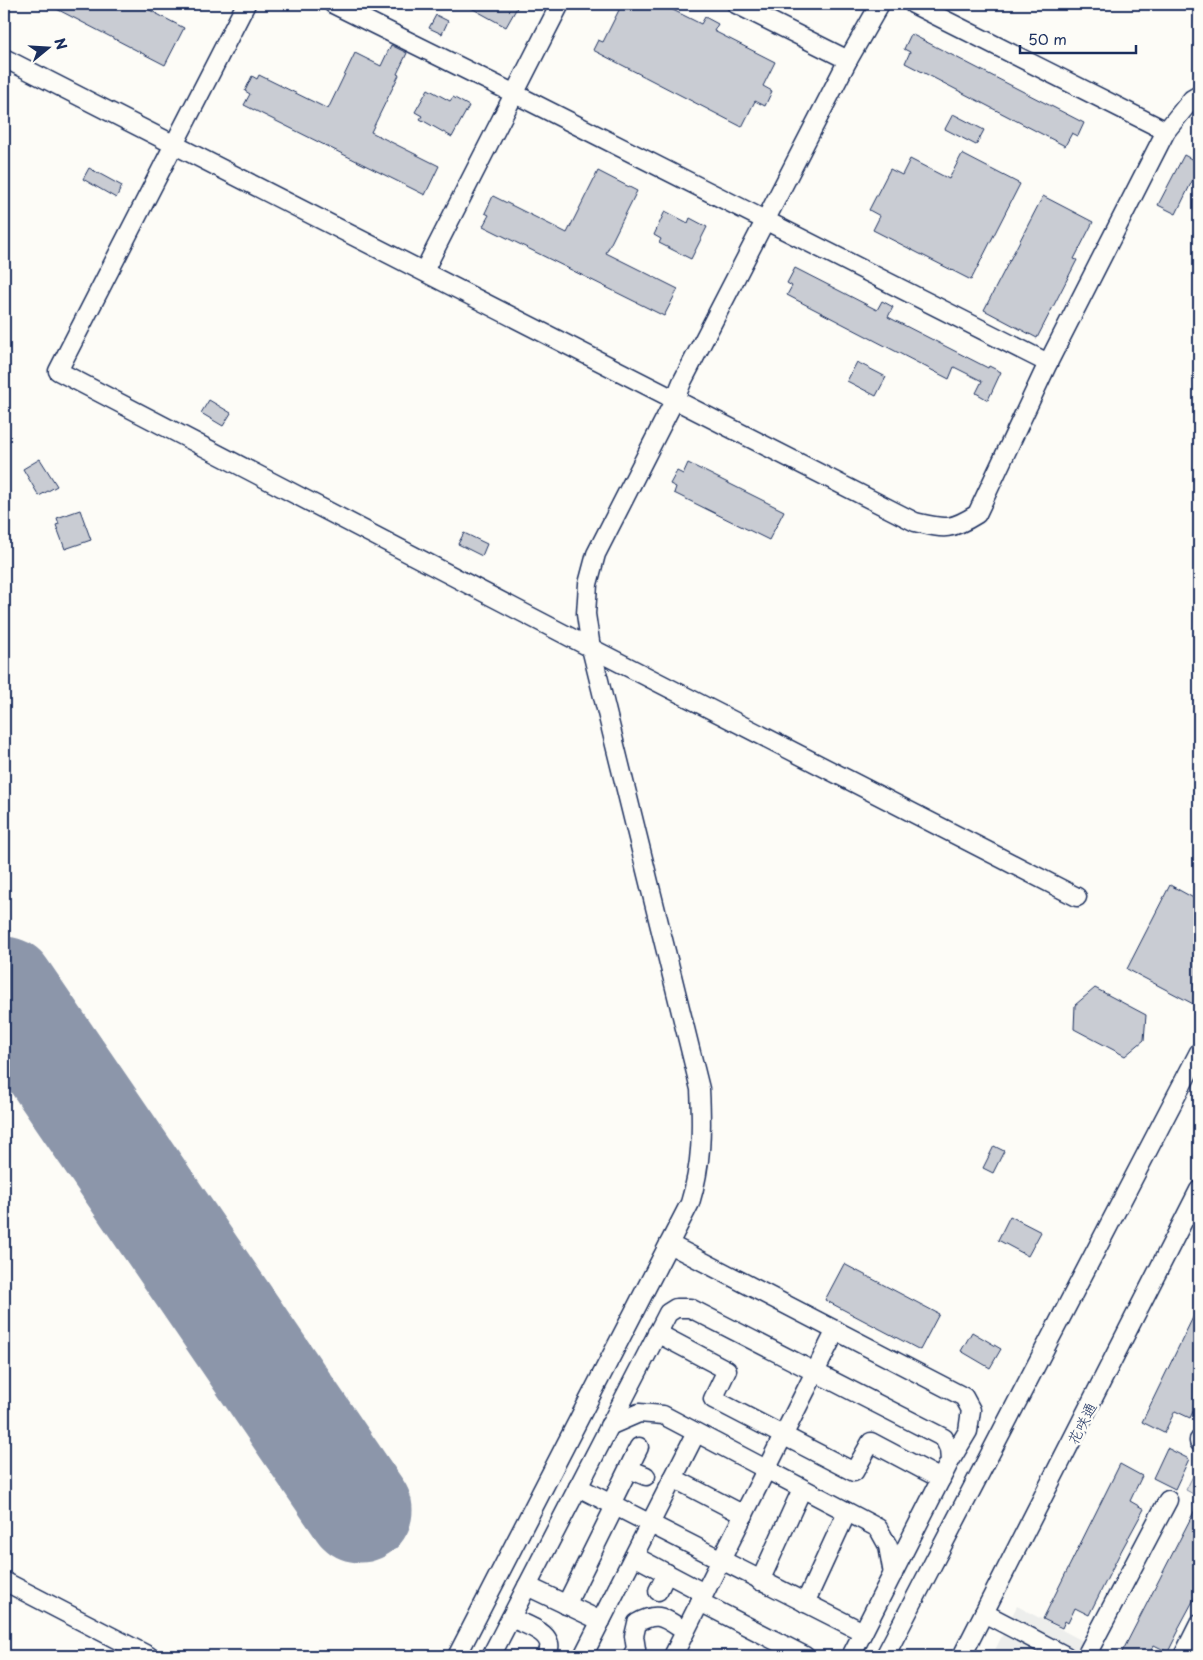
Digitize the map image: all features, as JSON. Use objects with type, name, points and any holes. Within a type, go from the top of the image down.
[{"type":"street","points":[[246,4],[58,371],[591,648],[1077,897]]},
{"type":"street","points":[[332,4],[515,94],[1048,364]]},
{"type":"street","points":[[424,271],[560,4]]},
{"type":"street","points":[[736,4],[848,60]]},
{"type":"street","points":[[457,1656],[690,1203],[697,1180],[701,1154],[700,1089],[591,648],[586,614],[588,584],[596,554],[682,382],[848,60],[880,4]]},
{"type":"street","points":[[913,4],[1166,131]]},
{"type":"street","points":[[4,58],[915,522],[940,528],[958,526],[977,514],[1048,364],[1166,131],[1192,99],[1199,95]]},
{"type":"street","points":[[885,1656],[1199,1052]]},
{"type":"street","name":"花咲通","points":[[962,1656],[1192,1222],[1199,1190]]},
{"type":"street","points":[[669,1244],[964,1397],[971,1410],[968,1431],[950,1461],[851,1656]]},
{"type":"street","points":[[491,1656],[657,1333],[668,1313],[676,1308],[690,1308],[944,1438],[949,1449],[950,1461]]},
{"type":"street","points":[[673,1656],[836,1330]]},
{"type":"street","points":[[657,1333],[727,1370],[713,1399],[854,1472],[871,1442],[942,1479]]},
{"type":"street","points":[[609,1426],[639,1414],[663,1415],[878,1528],[888,1546],[893,1574]]},
{"type":"street","points":[[589,1654],[601,1621],[696,1433]]},
{"type":"street","points":[[566,1605],[639,1447]]},
{"type":"street","points":[[629,1469],[646,1476]]},
{"type":"street","points":[[673,1478],[744,1515]]},
{"type":"street","points":[[578,1487],[863,1632]]},
{"type":"street","points":[[760,1581],[802,1489]]},
{"type":"street","points":[[1086,1656],[1168,1500]]},
{"type":"street","points":[[805,1603],[848,1512]]},
{"type":"street","points":[[634,1556],[667,1573],[778,1650],[805,1656]]},
{"type":"street","points":[[658,1591],[667,1573]]},
{"type":"street","points":[[4,1581],[148,1656]]},
{"type":"street","points":[[527,1586],[601,1621]]},
{"type":"street","points":[[984,1613],[1066,1656]]},
{"type":"street","points":[[632,1656],[636,1649],[634,1636],[637,1623],[650,1616],[662,1617],[685,1631]]},
{"type":"street","points":[[511,1618],[543,1633],[550,1643],[546,1656]]},
{"type":"street","points":[[1182,1656],[1199,1624]]},
{"type":"shaded area","points":[[1199,1464],[1199,1497],[1186,1490]]},
{"type":"shaded area","points":[[1017,1606],[1111,1656],[992,1656]]},
{"type":"building","points":[[47,4],[138,4],[184,28],[165,65]]},
{"type":"building","points":[[464,4],[519,4],[506,27]]},
{"type":"building","points":[[622,4],[661,4],[701,24],[705,17],[718,24],[714,31],[775,62],[763,86],[772,91],[765,106],[755,101],[742,127],[593,50],[598,40],[603,42]]},
{"type":"building","points":[[436,15],[448,21],[442,34],[429,28]]},
{"type":"building","points":[[911,34],[1084,123],[1078,136],[1072,133],[1065,146],[905,63],[910,52],[904,49]]},
{"type":"building","points":[[391,45],[407,53],[397,74],[399,75],[371,132],[439,166],[425,195],[244,105],[250,94],[245,91],[252,76],[257,79],[259,75],[328,109],[355,53],[381,66]]},
{"type":"building","points":[[428,89],[450,101],[453,97],[469,106],[452,137],[420,119],[422,116],[415,112]]},
{"type":"building","points":[[953,114],[984,130],[976,145],[945,129]]},
{"type":"building","points":[[962,154],[1020,184],[971,280],[873,230],[880,216],[869,210],[890,169],[902,175],[910,159],[949,179]]},
{"type":"building","points":[[1184,155],[1199,163],[1199,167],[1176,214],[1158,205]]},
{"type":"building","points":[[89,168],[122,186],[116,198],[83,179]]},
{"type":"building","points":[[598,171],[637,191],[606,253],[678,289],[664,316],[483,226],[489,215],[485,213],[493,196],[567,233]]},
{"type":"building","points":[[1043,196],[1093,222],[1074,259],[1077,260],[1037,338],[984,310]]},
{"type":"building","points":[[665,211],[688,223],[690,218],[707,227],[691,259],[659,243],[661,239],[654,235]]},
{"type":"building","points":[[795,268],[877,310],[882,301],[893,307],[888,317],[988,368],[989,366],[1001,372],[988,400],[976,393],[982,381],[954,367],[949,379],[787,295],[792,286],[787,283]]},
{"type":"building","points":[[857,362],[886,377],[876,396],[847,381]]},
{"type":"building","points":[[209,400],[231,413],[223,426],[201,413]]},
{"type":"building","points":[[40,459],[57,486],[39,496],[23,469]]},
{"type":"building","points":[[688,463],[784,511],[769,540],[674,493],[676,487],[670,484],[677,471],[683,474]]},
{"type":"building","points":[[80,510],[91,540],[65,549],[56,525],[59,524],[57,518]]},
{"type":"building","points":[[464,533],[487,544],[482,556],[458,544]]},
{"type":"building","points":[[1170,885],[1199,901],[1199,1007],[1127,969]]},
{"type":"building","points":[[1095,988],[1146,1015],[1144,1040],[1125,1056],[1074,1029],[1075,1005]]},
{"type":"building","points":[[994,1146],[1004,1151],[993,1173],[983,1168]]},
{"type":"building","points":[[1010,1216],[1041,1232],[1028,1256],[998,1240]]},
{"type":"building","points":[[844,1264],[939,1314],[920,1350],[825,1300]]},
{"type":"building","points":[[1199,1305],[1199,1399],[1190,1418],[1175,1411],[1164,1433],[1142,1422]]},
{"type":"building","points":[[972,1332],[1001,1349],[990,1368],[961,1351]]},
{"type":"building","points":[[1167,1448],[1189,1459],[1175,1489],[1153,1478]]},
{"type":"building","points":[[1120,1464],[1142,1476],[1130,1501],[1144,1509],[1089,1615],[1075,1608],[1068,1623],[1065,1621],[1062,1628],[1043,1619]]},
{"type":"building","points":[[1199,1502],[1199,1590],[1168,1652],[1154,1645],[1148,1656],[1120,1656]]},
{"type":"runway","points":[[4,989],[360,1510]]}]
